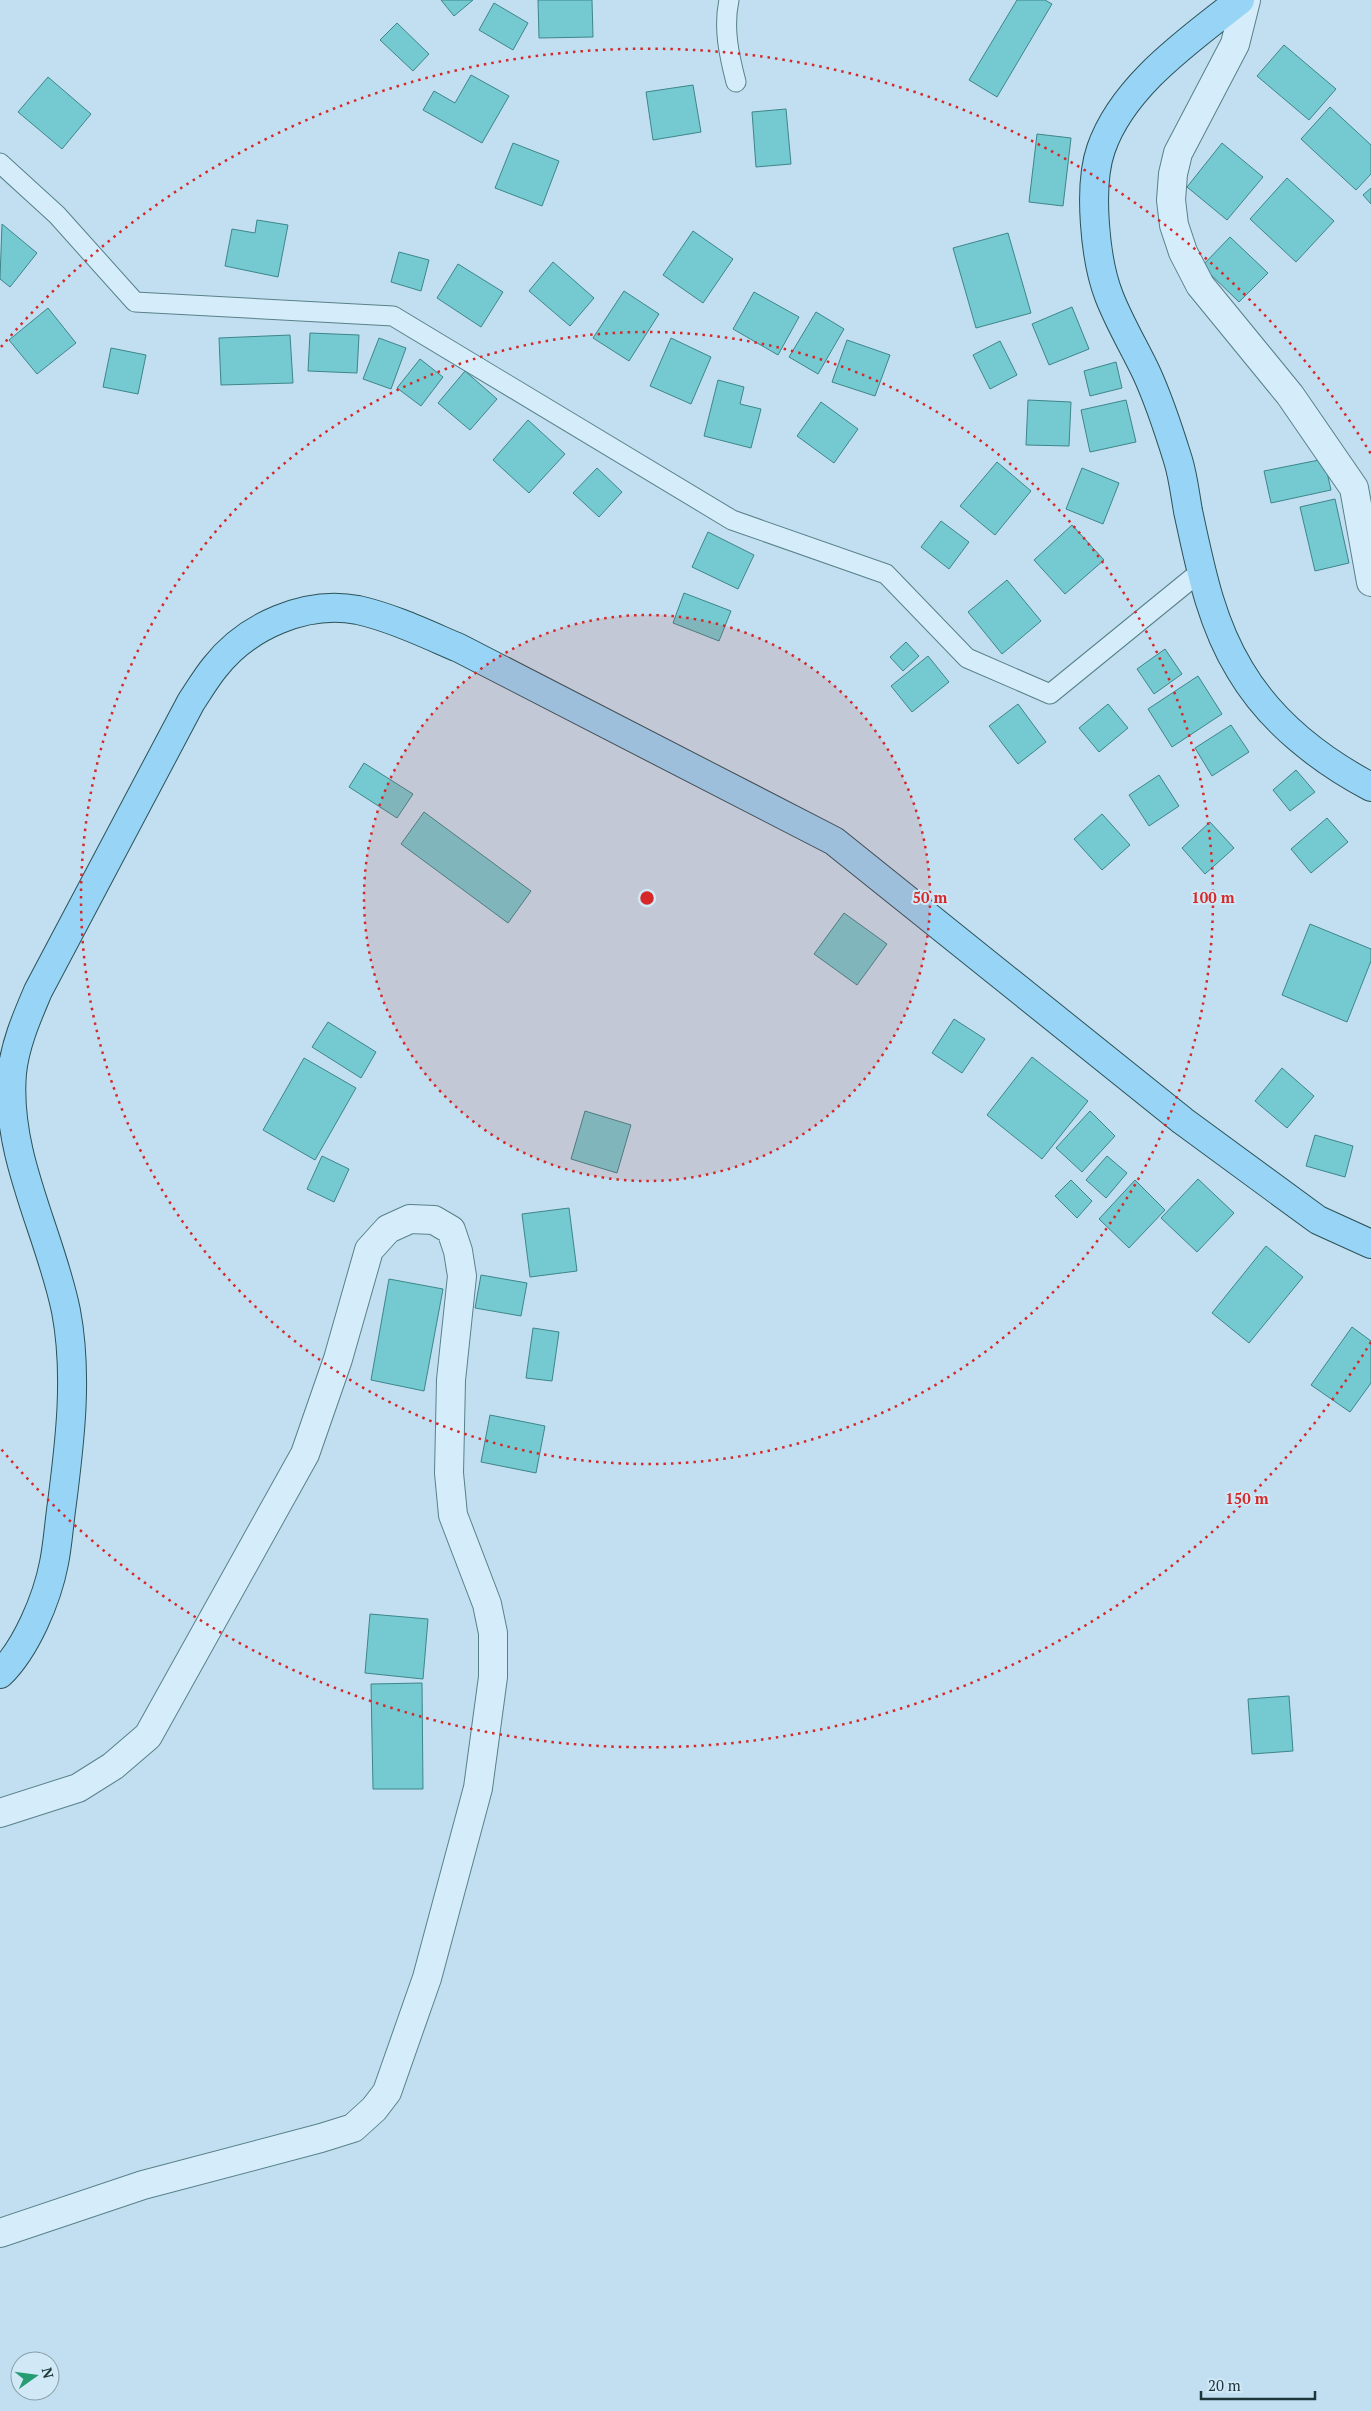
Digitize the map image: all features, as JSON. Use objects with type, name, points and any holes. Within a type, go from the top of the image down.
[{"type":"main road","points":[[1240,0],[1172,53],[1144,82],[1118,114],[1101,149],[1094,200],[1097,246],[1109,296],[1147,375],[1179,462],[1201,571],[1218,631],[1241,672],[1285,728],[1328,761],[1371,787]]},
{"type":"main road","points":[[0,1674],[25,1641],[42,1602],[54,1564],[69,1450],[72,1348],[66,1310],[16,1144],[12,1073],[19,1037],[38,990],[191,702],[215,666],[237,644],[267,624],[299,612],[330,608],[357,610],[410,627],[459,648],[834,841],[1183,1121],[1318,1220],[1371,1244]]},
{"type":"street","points":[[1246,0],[1234,44],[1178,153],[1173,174],[1171,200],[1174,225],[1183,252],[1200,286],[1290,395],[1354,488],[1371,582]]},
{"type":"street","points":[[0,1813],[78,1788],[113,1766],[148,1736],[305,1454],[338,1359],[369,1250],[388,1229],[410,1218],[434,1220],[451,1230],[458,1251],[462,1276],[451,1380],[450,1473],[453,1515],[487,1604],[492,1633],[493,1677],[478,1788],[427,1978],[387,2092],[374,2109],[353,2128],[143,2185],[0,2233]]},
{"type":"lane","points":[[728,0],[726,11],[727,48],[736,82]]},
{"type":"lane","points":[[0,163],[57,214],[135,302],[394,316],[732,520],[886,574],[967,658],[1050,694],[1201,571]]},
{"type":"building","points":[[441,0],[473,0],[454,16]]},
{"type":"building","points":[[538,0],[592,0],[593,37],[539,38]]},
{"type":"building","points":[[1017,0],[1045,0],[1052,4],[997,97],[969,80]]},
{"type":"building","points":[[494,3],[528,23],[513,50],[479,30]]},
{"type":"building","points":[[397,23],[429,54],[413,71],[380,40]]},
{"type":"building","points":[[1284,45],[1336,89],[1309,120],[1257,76]]},
{"type":"building","points":[[471,75],[509,96],[482,143],[423,110],[434,91],[455,103]]},
{"type":"building","points":[[48,77],[91,114],[62,149],[18,112]]},
{"type":"building","points":[[693,85],[701,132],[653,140],[646,92]]},
{"type":"building","points":[[1330,107],[1371,145],[1371,174],[1356,190],[1301,139]]},
{"type":"building","points":[[786,109],[791,164],[756,167],[752,112]]},
{"type":"building","points":[[1037,134],[1071,138],[1063,206],[1029,202]]},
{"type":"building","points":[[513,143],[559,161],[542,206],[495,188]]},
{"type":"building","points":[[1222,143],[1263,177],[1227,220],[1187,187]]},
{"type":"building","points":[[1287,178],[1334,221],[1296,262],[1250,219]]},
{"type":"building","points":[[1371,188],[1371,204],[1363,195]]},
{"type":"building","points":[[257,220],[288,225],[278,277],[225,266],[232,229],[255,233]]},
{"type":"building","points":[[2,224],[37,253],[10,287],[0,279]]},
{"type":"building","points":[[693,231],[733,259],[703,303],[663,275]]},
{"type":"building","points":[[1008,233],[1031,313],[976,328],[953,248]]},
{"type":"building","points":[[1230,237],[1268,273],[1239,302],[1202,266]]},
{"type":"building","points":[[399,252],[429,260],[421,291],[391,282]]},
{"type":"building","points":[[553,262],[594,298],[570,326],[529,291]]},
{"type":"building","points":[[458,264],[503,292],[481,327],[437,298]]},
{"type":"building","points":[[624,291],[659,314],[629,361],[593,338]]},
{"type":"building","points":[[754,292],[799,317],[778,355],[733,329]]},
{"type":"building","points":[[1072,307],[1089,349],[1049,365],[1032,324]]},
{"type":"building","points":[[48,308],[76,343],[37,374],[9,340]]},
{"type":"building","points":[[816,312],[844,329],[818,374],[789,357]]},
{"type":"building","points":[[310,333],[359,335],[357,373],[308,371]]},
{"type":"building","points":[[290,335],[293,383],[221,385],[219,338]]},
{"type":"building","points":[[379,338],[406,348],[391,389],[363,379]]},
{"type":"building","points":[[671,338],[711,357],[691,404],[650,386]]},
{"type":"building","points":[[847,340],[890,355],[875,396],[832,382]]},
{"type":"building","points":[[1000,341],[1017,375],[990,389],[973,355]]},
{"type":"building","points":[[111,348],[146,355],[138,394],[103,387]]},
{"type":"building","points":[[420,359],[443,377],[421,406],[397,388]]},
{"type":"building","points":[[1116,362],[1122,388],[1090,396],[1084,371]]},
{"type":"building","points":[[465,371],[497,399],[470,430],[438,403]]},
{"type":"building","points":[[718,380],[744,387],[740,404],[761,409],[751,448],[704,436]]},
{"type":"building","points":[[1028,400],[1071,402],[1069,446],[1026,445]]},
{"type":"building","points":[[1126,400],[1136,442],[1090,452],[1081,410]]},
{"type":"building","points":[[821,402],[858,429],[834,463],[797,436]]},
{"type":"building","points":[[528,420],[565,454],[529,493],[493,460]]},
{"type":"building","points":[[1324,459],[1331,490],[1271,503],[1264,471]]},
{"type":"building","points":[[997,462],[1031,491],[995,535],[960,506]]},
{"type":"building","points":[[597,468],[622,492],[599,517],[573,493]]},
{"type":"building","points":[[1082,468],[1119,483],[1103,524],[1066,509]]},
{"type":"building","points":[[1335,499],[1349,563],[1315,571],[1300,507]]},
{"type":"building","points":[[941,521],[969,542],[949,569],[921,547]]},
{"type":"building","points":[[1072,525],[1104,560],[1065,594],[1034,560]]},
{"type":"building","points":[[708,532],[754,555],[738,589],[692,567]]},
{"type":"building","points":[[1007,580],[1041,621],[1002,654],[968,612]]},
{"type":"building","points":[[684,593],[731,611],[719,641],[673,623]]},
{"type":"building","points":[[906,642],[919,656],[903,671],[890,657]]},
{"type":"building","points":[[1165,649],[1182,674],[1154,694],[1137,669]]},
{"type":"building","points":[[928,656],[949,682],[912,712],[891,686]]},
{"type":"building","points":[[1198,676],[1222,714],[1172,747],[1148,709]]},
{"type":"building","points":[[1018,704],[1046,742],[1018,764],[989,726]]},
{"type":"building","points":[[1108,704],[1128,728],[1099,752],[1079,728]]},
{"type":"building","points":[[1231,725],[1249,752],[1212,776],[1195,748]]},
{"type":"building","points":[[364,763],[413,794],[397,818],[349,787]]},
{"type":"building","points":[[1296,770],[1315,792],[1290,811],[1273,790]]},
{"type":"building","points":[[1159,775],[1179,806],[1149,826],[1129,795]]},
{"type":"building","points":[[424,812],[531,891],[508,923],[401,844]]},
{"type":"building","points":[[1102,814],[1130,845],[1102,870],[1074,839]]},
{"type":"building","points":[[1327,818],[1348,842],[1311,873],[1291,849]]},
{"type":"building","points":[[1210,822],[1234,848],[1205,874],[1182,848]]},
{"type":"building","points":[[844,913],[887,944],[857,985],[814,954]]},
{"type":"building","points":[[1310,924],[1371,949],[1371,961],[1347,1022],[1282,995]]},
{"type":"building","points":[[954,1019],[985,1039],[962,1073],[932,1053]]},
{"type":"building","points":[[328,1022],[376,1052],[361,1078],[312,1047]]},
{"type":"building","points":[[1032,1057],[1088,1101],[1042,1159],[987,1115]]},
{"type":"building","points":[[304,1058],[356,1088],[315,1160],[263,1130]]},
{"type":"building","points":[[1282,1068],[1314,1096],[1287,1128],[1255,1101]]},
{"type":"building","points":[[585,1111],[631,1125],[617,1173],[571,1159]]},
{"type":"building","points":[[1090,1111],[1115,1136],[1082,1172],[1056,1148]]},
{"type":"building","points":[[1315,1135],[1353,1146],[1345,1177],[1306,1166]]},
{"type":"building","points":[[322,1156],[349,1169],[334,1202],[307,1189]]},
{"type":"building","points":[[1107,1156],[1127,1173],[1106,1198],[1086,1180]]},
{"type":"building","points":[[1198,1179],[1234,1213],[1197,1252],[1161,1218]]},
{"type":"building","points":[[1071,1180],[1092,1201],[1077,1218],[1055,1196]]},
{"type":"building","points":[[1135,1180],[1165,1210],[1129,1248],[1099,1219]]},
{"type":"building","points":[[569,1208],[577,1271],[530,1277],[522,1214]]},
{"type":"building","points":[[1266,1246],[1303,1277],[1249,1343],[1212,1313]]},
{"type":"building","points":[[481,1275],[527,1283],[521,1316],[475,1308]]},
{"type":"building","points":[[389,1279],[443,1289],[424,1391],[371,1380]]},
{"type":"building","points":[[1352,1327],[1371,1341],[1371,1383],[1350,1412],[1311,1385]]},
{"type":"building","points":[[533,1328],[559,1332],[552,1381],[526,1378]]},
{"type":"building","points":[[490,1415],[545,1426],[536,1473],[481,1462]]},
{"type":"building","points":[[370,1614],[428,1619],[423,1679],[365,1673]]},
{"type":"building","points":[[422,1683],[423,1789],[373,1789],[371,1684]]},
{"type":"building","points":[[1289,1696],[1293,1751],[1252,1754],[1248,1699]]}]
